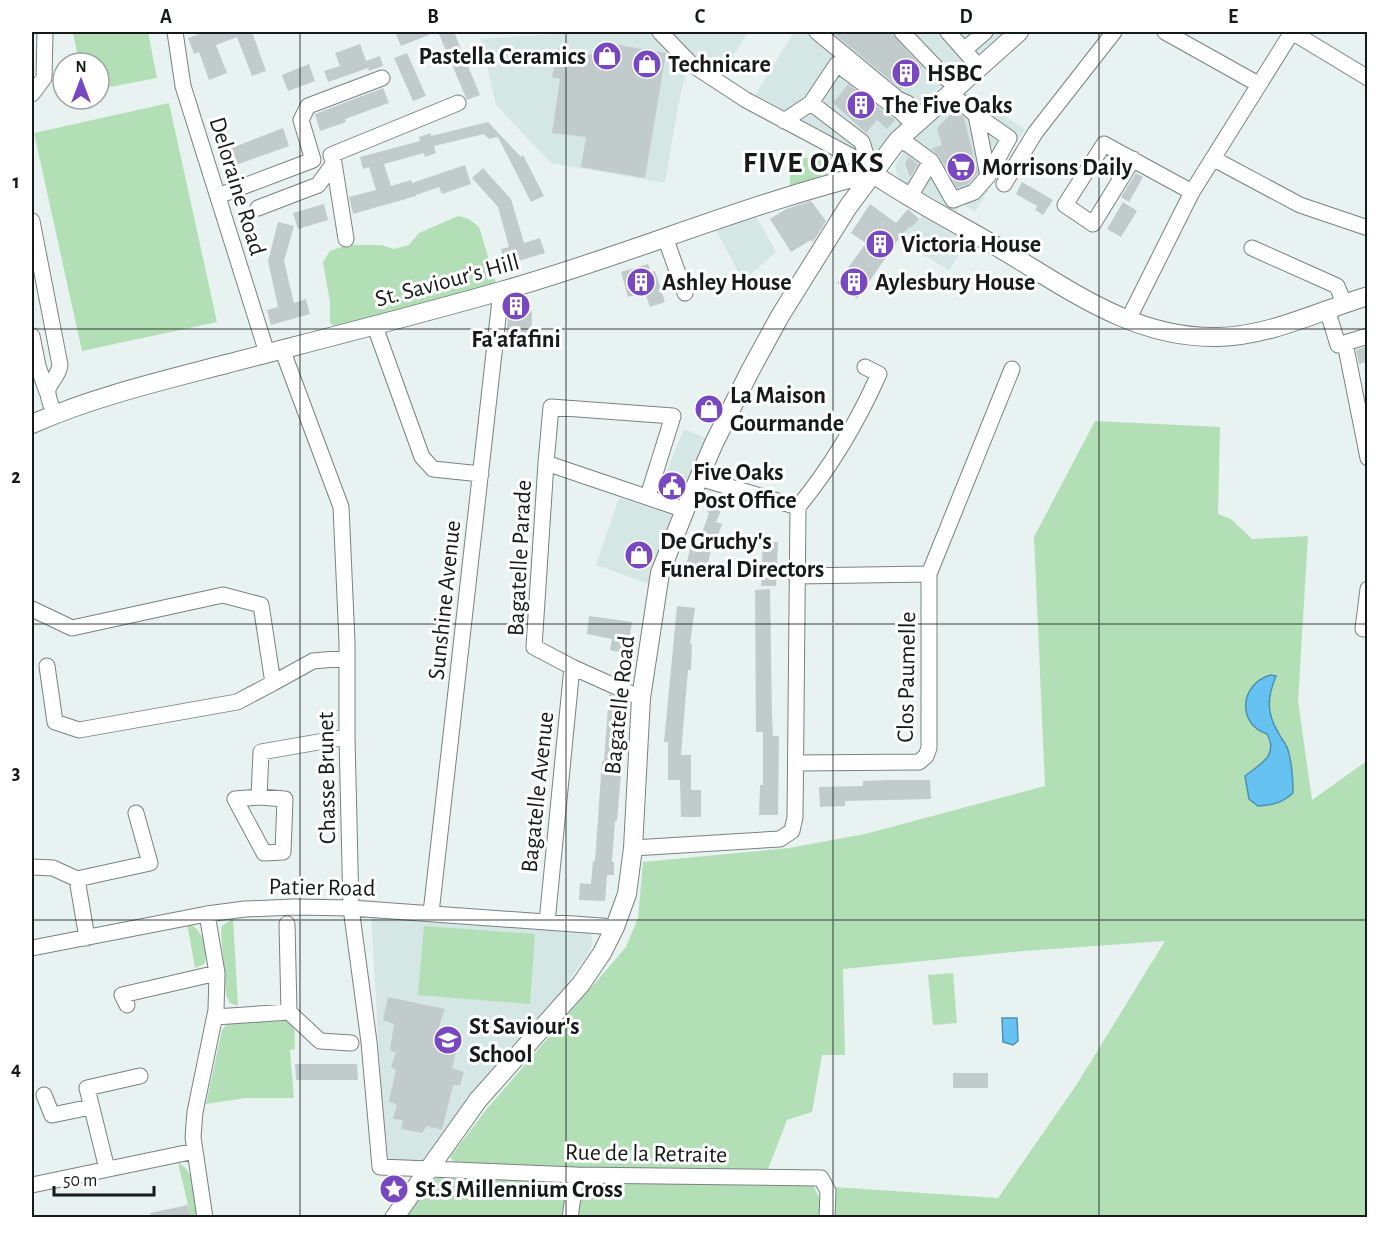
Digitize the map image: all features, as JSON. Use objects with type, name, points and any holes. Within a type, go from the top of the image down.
[{"type":"main road","name":"Bagatelle Road","points":[[394,1218],[478,1100],[580,984],[602,953],[615,927],[627,894],[633,848],[641,698],[660,573],[714,443],[764,343],[848,207],[868,168],[1019,32]]},
{"type":"main road","name":"St. Saviour's Hill","points":[[32,424],[54,414],[157,382],[501,291],[826,185],[868,168]]},
{"type":"main road","points":[[868,168],[909,198],[995,246],[1070,292],[1156,331],[1218,337],[1263,331],[1368,296]]},
{"type":"main road","points":[[826,185],[842,187],[848,195],[848,207]]},
{"type":"street","points":[[32,94],[44,78],[45,32]]},
{"type":"street","points":[[660,32],[691,64],[746,100],[868,168]]},
{"type":"street","points":[[817,32],[898,99],[907,103],[919,121]]},
{"type":"street","points":[[898,140],[931,161],[953,200],[974,192],[988,176],[1009,138],[976,115],[947,79],[902,32]]},
{"type":"street","points":[[948,32],[979,67]]},
{"type":"street","points":[[964,50],[985,32]]},
{"type":"street","points":[[1004,184],[1035,133],[1114,32]]},
{"type":"street","points":[[1165,32],[1258,84]]},
{"type":"street","points":[[1128,320],[1192,192],[1215,159],[1258,84],[1292,32],[1368,78]]},
{"type":"street","name":"Deloraine Road","points":[[179,33],[183,86],[218,196],[274,351]]},
{"type":"street","points":[[784,121],[811,103],[837,64],[901,112],[919,121]]},
{"type":"street","points":[[218,196],[313,160],[301,120],[308,106],[382,78]]},
{"type":"street","points":[[346,239],[331,155],[458,103]]},
{"type":"street","points":[[811,103],[862,142],[868,168]]},
{"type":"street","points":[[976,115],[988,176]]},
{"type":"street","points":[[1134,159],[1093,224],[1065,205],[1104,144],[1134,159],[1192,192]]},
{"type":"street","points":[[1215,159],[1300,205],[1368,228]]},
{"type":"street","points":[[909,198],[931,161]]},
{"type":"street","points":[[258,208],[318,185],[334,163]]},
{"type":"street","points":[[32,221],[60,364],[58,376],[50,384],[47,392]]},
{"type":"street","points":[[665,237],[685,293]]},
{"type":"street","points":[[1252,248],[1337,286],[1335,306],[1338,345],[1368,336]]},
{"type":"street","name":"Sunshine Avenue","points":[[432,913],[501,291]]},
{"type":"street","points":[[374,324],[422,457],[433,470],[481,474]]},
{"type":"street","points":[[32,336],[38,366],[54,414]]},
{"type":"street","points":[[1345,343],[1368,458]]},
{"type":"street","name":"Chasse Brunet","points":[[274,351],[342,507],[351,908],[369,1042],[380,1167],[429,1168]]},
{"type":"street","points":[[633,848],[780,839],[792,831],[795,816],[796,763],[798,507],[819,479],[861,413],[879,374],[865,368]]},
{"type":"street","name":"Clos Paumelle","points":[[796,763],[919,762],[926,756],[929,748],[930,574],[1012,369]]},
{"type":"street","name":"Bagatelle Parade","points":[[641,698],[534,647],[551,406],[673,416],[648,496]]},
{"type":"street","name":"Bagatelle Parade","points":[[546,463],[685,510]]},
{"type":"street","points":[[699,478],[798,507]]},
{"type":"street","points":[[796,576],[930,574]]},
{"type":"street","points":[[1363,629],[1368,589]]},
{"type":"street","points":[[32,609],[72,628],[223,595],[261,604],[273,683]]},
{"type":"street","points":[[47,666],[55,722],[79,730],[237,702],[313,662],[347,658]]},
{"type":"street","name":"Bagatelle Avenue","points":[[546,922],[572,667]]},
{"type":"street","points":[[259,797],[261,752],[347,737]]},
{"type":"street","points":[[32,867],[53,868],[77,879],[150,863],[136,813]]},
{"type":"street","points":[[77,879],[87,938]]},
{"type":"street","name":"Patier Road","points":[[32,948],[207,914],[245,909],[294,907],[432,913],[615,927]]},
{"type":"street","points":[[205,1218],[194,1137],[195,1112],[214,1017],[217,973],[207,914]]},
{"type":"street","points":[[287,924],[289,1012],[320,1041],[351,1043]]},
{"type":"street","points":[[127,1005],[122,994],[217,973]]},
{"type":"street","points":[[214,1017],[289,1012]]},
{"type":"street","points":[[107,1169],[87,1088],[140,1076]]},
{"type":"street","points":[[44,1095],[52,1115],[91,1107]]},
{"type":"street","points":[[32,1185],[195,1151]]},
{"type":"street","name":"Rue de la Retraite","points":[[429,1168],[576,1175],[821,1178],[828,1191],[827,1218]]},
{"type":"street","points":[[570,1218],[576,1175]]},
{"type":"shaded area","points":[[573,32],[654,32],[687,69],[665,183],[551,163],[496,105],[481,39]]},
{"type":"shaded area","points":[[668,32],[748,32],[720,78],[689,55]]},
{"type":"shaded area","points":[[794,32],[1003,32],[918,106],[877,151],[866,155],[860,154],[755,95]]},
{"type":"shaded area","points":[[965,91],[1025,129],[975,212],[961,204],[955,213],[934,198],[905,185],[898,177],[895,167],[909,145]]},
{"type":"shaded area","points":[[755,215],[776,252],[743,281],[715,228]]},
{"type":"shaded area","points":[[923,215],[969,238],[949,270],[898,240]]},
{"type":"shaded area","points":[[684,429],[710,440],[684,499],[660,487]]},
{"type":"shaded area","points":[[619,498],[677,516],[649,584],[596,565]]},
{"type":"shaded area","name":"St Saviour's School","points":[[371,915],[587,928],[593,944],[563,989],[472,1091],[424,1160],[420,1161],[391,1160],[385,1156]]},
{"type":"green space","points":[[73,32],[148,32],[157,78],[111,87],[111,51],[77,51]]},
{"type":"green space","points":[[169,103],[217,322],[82,351],[34,133]]},
{"type":"green space","points":[[823,145],[848,158],[851,166],[790,186],[790,152],[815,161]]},
{"type":"green space","points":[[458,216],[469,219],[479,227],[496,283],[336,327],[330,323],[330,302],[323,262],[330,251],[347,245],[381,245],[394,249],[409,245],[419,233]]},
{"type":"green space","points":[[1095,421],[1220,427],[1218,514],[1231,519],[1252,539],[1308,536],[1298,701],[1312,800],[1367,761],[1367,1217],[834,1217],[834,1187],[998,1198],[1077,1084],[1165,941],[1024,951],[843,969],[845,1055],[822,1055],[812,1112],[787,1120],[767,1172],[456,1165],[450,1157],[486,1110],[626,947],[638,918],[643,862],[789,848],[865,834],[1045,786],[1034,537]]},
{"type":"green space","points":[[233,918],[238,1006],[230,1003],[226,995],[221,931],[222,926]]},
{"type":"green space","points":[[187,923],[201,934],[205,946],[204,964],[195,968]]},
{"type":"green space","points":[[424,926],[535,934],[530,1004],[418,995]]},
{"type":"green space","points":[[953,973],[957,1023],[933,1025],[928,975]]},
{"type":"green space","points":[[294,1021],[295,1049],[290,1050],[294,1098],[245,1098],[206,1104],[222,1030],[227,1024]]},
{"type":"green space","points":[[178,1163],[184,1167],[191,1179],[198,1217],[191,1217]]},
{"type":"green space","points":[[437,1178],[559,1181],[570,1193],[566,1217],[401,1218],[427,1183]]},
{"type":"green space","points":[[588,1182],[813,1185],[820,1199],[820,1217],[578,1218],[582,1191]]},
{"type":"water","points":[[1271,675],[1276,676],[1271,691],[1270,712],[1287,746],[1293,793],[1277,803],[1258,806],[1249,799],[1245,776],[1266,759],[1271,748],[1267,734],[1250,722],[1246,713],[1246,704],[1253,686],[1261,679]]},
{"type":"water","points":[[1002,1018],[1017,1018],[1018,1041],[1013,1045],[1003,1042]]},
{"type":"building","points":[[205,32],[252,32],[266,71],[252,76],[237,37],[216,45],[227,73],[209,80],[199,52],[194,54],[188,38]]},
{"type":"building","points":[[395,32],[436,32],[401,46]]},
{"type":"building","points":[[438,32],[454,32],[480,95],[467,100]]},
{"type":"building","points":[[832,32],[890,32],[922,67],[901,89]]},
{"type":"building","points":[[601,42],[666,53],[645,178],[581,167],[586,137],[552,133],[560,79],[552,77],[558,48],[599,56]]},
{"type":"building","points":[[360,44],[366,61],[380,56],[383,66],[369,71],[368,68],[328,82],[324,71],[340,66],[335,53]]},
{"type":"building","points":[[407,53],[426,96],[413,101],[394,58]]},
{"type":"building","points":[[309,64],[315,81],[288,91],[282,75]]},
{"type":"building","name":"The Five Oaks","points":[[848,84],[895,120],[887,129],[877,120],[866,133],[833,103]]},
{"type":"building","points":[[383,88],[389,103],[320,131],[315,114]]},
{"type":"building","points":[[955,110],[964,118],[978,173],[968,184],[957,188],[939,156],[931,149],[942,145],[937,128]]},
{"type":"building","points":[[488,122],[521,157],[523,155],[544,196],[531,202],[498,137],[489,139],[484,134],[434,146],[436,153],[425,157],[424,153],[384,164],[391,186],[411,180],[412,183],[465,165],[471,184],[442,194],[439,187],[353,214],[349,197],[376,190],[369,167],[363,169],[360,157],[420,141],[419,137],[431,133],[431,136]]},
{"type":"building","points":[[283,128],[289,146],[225,169],[219,153]]},
{"type":"building","points":[[909,157],[918,164],[910,177],[905,163]]},
{"type":"building","points":[[483,168],[511,199],[524,243],[540,238],[545,253],[505,265],[501,249],[509,247],[498,207],[472,178]]},
{"type":"building","points":[[1136,173],[1143,177],[1129,202],[1121,197]]},
{"type":"building","points":[[1022,182],[1053,200],[1043,215],[1035,210],[1037,206],[1016,194]]},
{"type":"building","points":[[811,201],[826,221],[813,242],[811,240],[791,252],[770,219],[786,209]]},
{"type":"building","points":[[1123,202],[1137,211],[1121,237],[1107,229]]},
{"type":"building","points":[[324,204],[328,220],[298,229],[293,213]]},
{"type":"building","points":[[870,204],[896,223],[908,209],[919,219],[898,240],[857,299],[837,283],[866,243],[851,233]]},
{"type":"building","points":[[278,222],[294,226],[284,261],[294,303],[306,299],[310,314],[271,325],[267,310],[278,307],[268,261]]},
{"type":"building","name":"Ashley House","points":[[648,264],[651,272],[655,271],[665,302],[650,307],[645,292],[628,297],[621,272]]},
{"type":"building","points":[[525,296],[532,314],[531,346],[505,344],[510,300]]},
{"type":"building","points":[[1368,346],[1368,361],[1359,364],[1356,350]]},
{"type":"building","points":[[715,494],[726,499],[716,522],[722,524],[715,543],[713,542],[704,579],[684,574],[691,545],[697,547]]},
{"type":"building","points":[[763,542],[778,542],[776,586],[761,586]]},
{"type":"building","points":[[770,589],[773,736],[779,736],[778,815],[759,815],[760,785],[763,785],[763,732],[756,732],[755,590]]},
{"type":"building","points":[[677,606],[695,608],[690,644],[692,644],[691,670],[688,670],[681,755],[691,755],[691,790],[701,790],[701,817],[681,817],[680,780],[668,780],[668,742],[664,742]]},
{"type":"building","points":[[589,616],[632,622],[627,654],[610,650],[612,639],[587,634]]},
{"type":"building","points":[[609,694],[627,702],[617,821],[615,821],[612,862],[614,862],[614,875],[607,875],[605,901],[579,900],[580,883],[591,884],[593,861],[595,861]]},
{"type":"building","points":[[930,780],[931,799],[845,801],[845,806],[820,807],[819,787],[863,786],[863,781]]},
{"type":"building","points":[[388,997],[445,1009],[433,1044],[457,1048],[452,1068],[464,1072],[460,1085],[453,1085],[442,1130],[427,1126],[422,1133],[401,1129],[403,1120],[393,1119],[397,1105],[389,1101],[396,1070],[391,1067],[396,1053],[390,1050],[394,1024],[383,1020]]},
{"type":"building","points":[[295,1064],[357,1064],[358,1080],[296,1080]]},
{"type":"building","points":[[953,1073],[988,1073],[988,1088],[953,1088]]},
{"type":"building","points":[[188,1205],[191,1218],[151,1218],[150,1213]]},
{"type":"place","name":"Pastella Ceramics","points":[[607,56]]},
{"type":"place","name":"Technicare","points":[[647,64]]},
{"type":"place","name":"HSBC","points":[[906,73]]},
{"type":"place","name":"The Five Oaks","points":[[861,105]]},
{"type":"place","name":"Morrisons Daily","points":[[961,167]]},
{"type":"place","name":"Victoria House","points":[[880,244]]},
{"type":"place","name":"Ashley House","points":[[641,282]]},
{"type":"place","name":"Aylesbury House","points":[[854,282]]},
{"type":"place","name":"Fa'afafini","points":[[516,306]]},
{"type":"place","name":"La Maison Gourmande","points":[[709,409]]},
{"type":"place","name":"Five Oaks Post Office","points":[[672,486]]},
{"type":"place","name":"De Gruchy's Funeral Directors","points":[[639,555]]},
{"type":"place","name":"St Saviour's School","points":[[448,1040]]},
{"type":"place","name":"St.S Millennium Cross","points":[[394,1189]]},
{"type":"district","name":"FIVE OAKS","points":[[814,162]]}]
